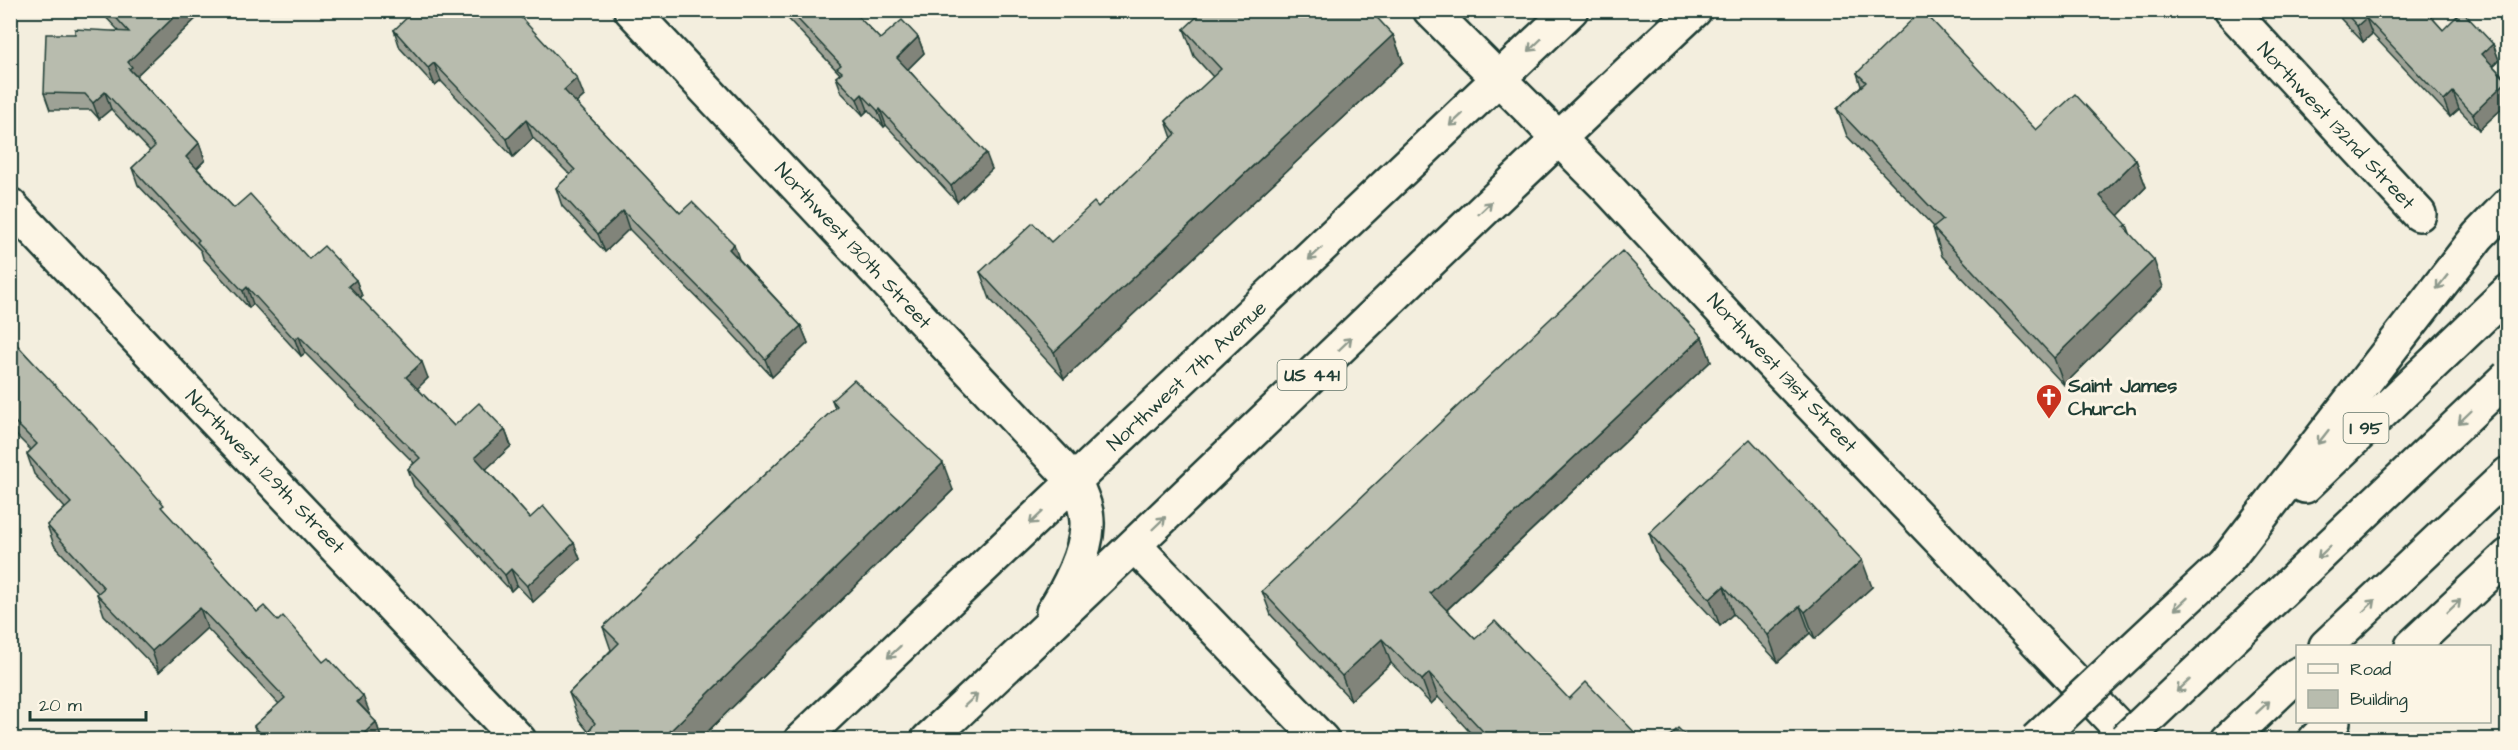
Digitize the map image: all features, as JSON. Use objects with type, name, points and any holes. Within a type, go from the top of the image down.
[{"type":"main road","name":"Northwest 130th Street","points":[[631,10],[1075,482]]},
{"type":"main road","name":"Northwest 131st Street","points":[[1430,10],[1632,214],[2131,740]]},
{"type":"main road","name":"Northwest 7th Avenue","points":[[801,740],[1571,10]]},
{"type":"main road","name":"US 441","points":[[928,740],[1135,546],[1558,138],[1695,10]]},
{"type":"main road","name":"Northwest 132nd Street","points":[[2230,10],[2419,214]]},
{"type":"main road","name":"Northwest 129th Street","points":[[10,205],[519,740]]},
{"type":"main road","points":[[2224,564],[2478,236],[2508,205]]},
{"type":"main road","name":"I 95","points":[[2036,740],[2508,292]]},
{"type":"main road","points":[[2125,740],[2508,376]]},
{"type":"main road","points":[[2327,645],[2508,474]]},
{"type":"main road","points":[[1036,639],[1056,607],[1081,553],[1087,527],[1085,506],[1075,482]]},
{"type":"main road","points":[[1135,546],[1322,740]]},
{"type":"main road","points":[[2413,645],[2508,556]]},
{"type":"main road","points":[[2228,740],[2296,676]]},
{"type":"main road","points":[[2315,740],[2333,723]]},
{"type":"building","points":[[109,10],[181,10],[128,62],[132,67],[129,69],[199,143],[186,157],[234,208],[250,194],[309,259],[324,246],[356,280],[349,286],[422,362],[406,377],[454,426],[479,403],[505,430],[475,457],[530,518],[543,506],[574,543],[527,586],[511,569],[505,575],[408,469],[420,458],[299,336],[295,340],[247,287],[243,291],[132,168],[155,146],[105,92],[93,103],[85,94],[44,93],[46,34],[75,34],[75,29],[129,32]]},
{"type":"building","points":[[415,10],[514,10],[577,78],[564,90],[680,213],[692,202],[734,244],[729,249],[801,326],[765,359],[724,313],[623,211],[598,234],[556,188],[575,170],[526,120],[507,139],[434,63],[428,68],[394,30]]},
{"type":"building","points":[[789,10],[852,10],[880,39],[902,20],[918,37],[897,58],[986,153],[951,186],[880,109],[878,111],[862,94],[857,99],[836,77],[842,72],[837,68],[841,65]]},
{"type":"building","points":[[1204,10],[1370,10],[1393,35],[1054,352],[980,272],[1033,223],[1051,242],[1094,202],[1098,207],[1176,134],[1166,121],[1221,69],[1184,29]]},
{"type":"building","points":[[1922,10],[2036,130],[2075,94],[2136,160],[2100,196],[2127,225],[2124,227],[2154,260],[2054,358],[1933,228],[1943,220],[1837,109],[1866,82],[1857,73]]},
{"type":"building","points":[[2343,10],[2425,10],[2443,30],[2462,11],[2493,44],[2482,54],[2507,81],[2473,114],[2453,92],[2444,101],[2366,18],[2357,26]]},
{"type":"building","points":[[1622,251],[1702,337],[1430,593],[1475,639],[1495,621],[1569,699],[1586,682],[1642,740],[1491,740],[1429,673],[1422,680],[1382,639],[1342,676],[1262,591]]},
{"type":"building","points":[[10,338],[94,426],[164,505],[161,507],[257,612],[264,606],[278,621],[283,616],[323,662],[328,658],[363,696],[357,702],[376,722],[357,740],[317,740],[316,738],[314,740],[267,740],[254,726],[285,698],[200,608],[152,651],[97,594],[104,588],[47,525],[71,503],[27,454],[37,444],[10,417]]},
{"type":"building","points":[[854,380],[943,463],[661,740],[601,740],[590,730],[595,723],[569,693],[619,643],[603,627],[837,406],[832,400]]},
{"type":"building","points":[[1750,439],[1862,560],[1805,612],[1800,606],[1768,635],[1724,586],[1710,599],[1649,533]]},
{"type":"building","points":[[1678,728],[1690,740],[1666,740]]},
{"type":"place","name":"Saint James Church","points":[[2049,420]]}]
